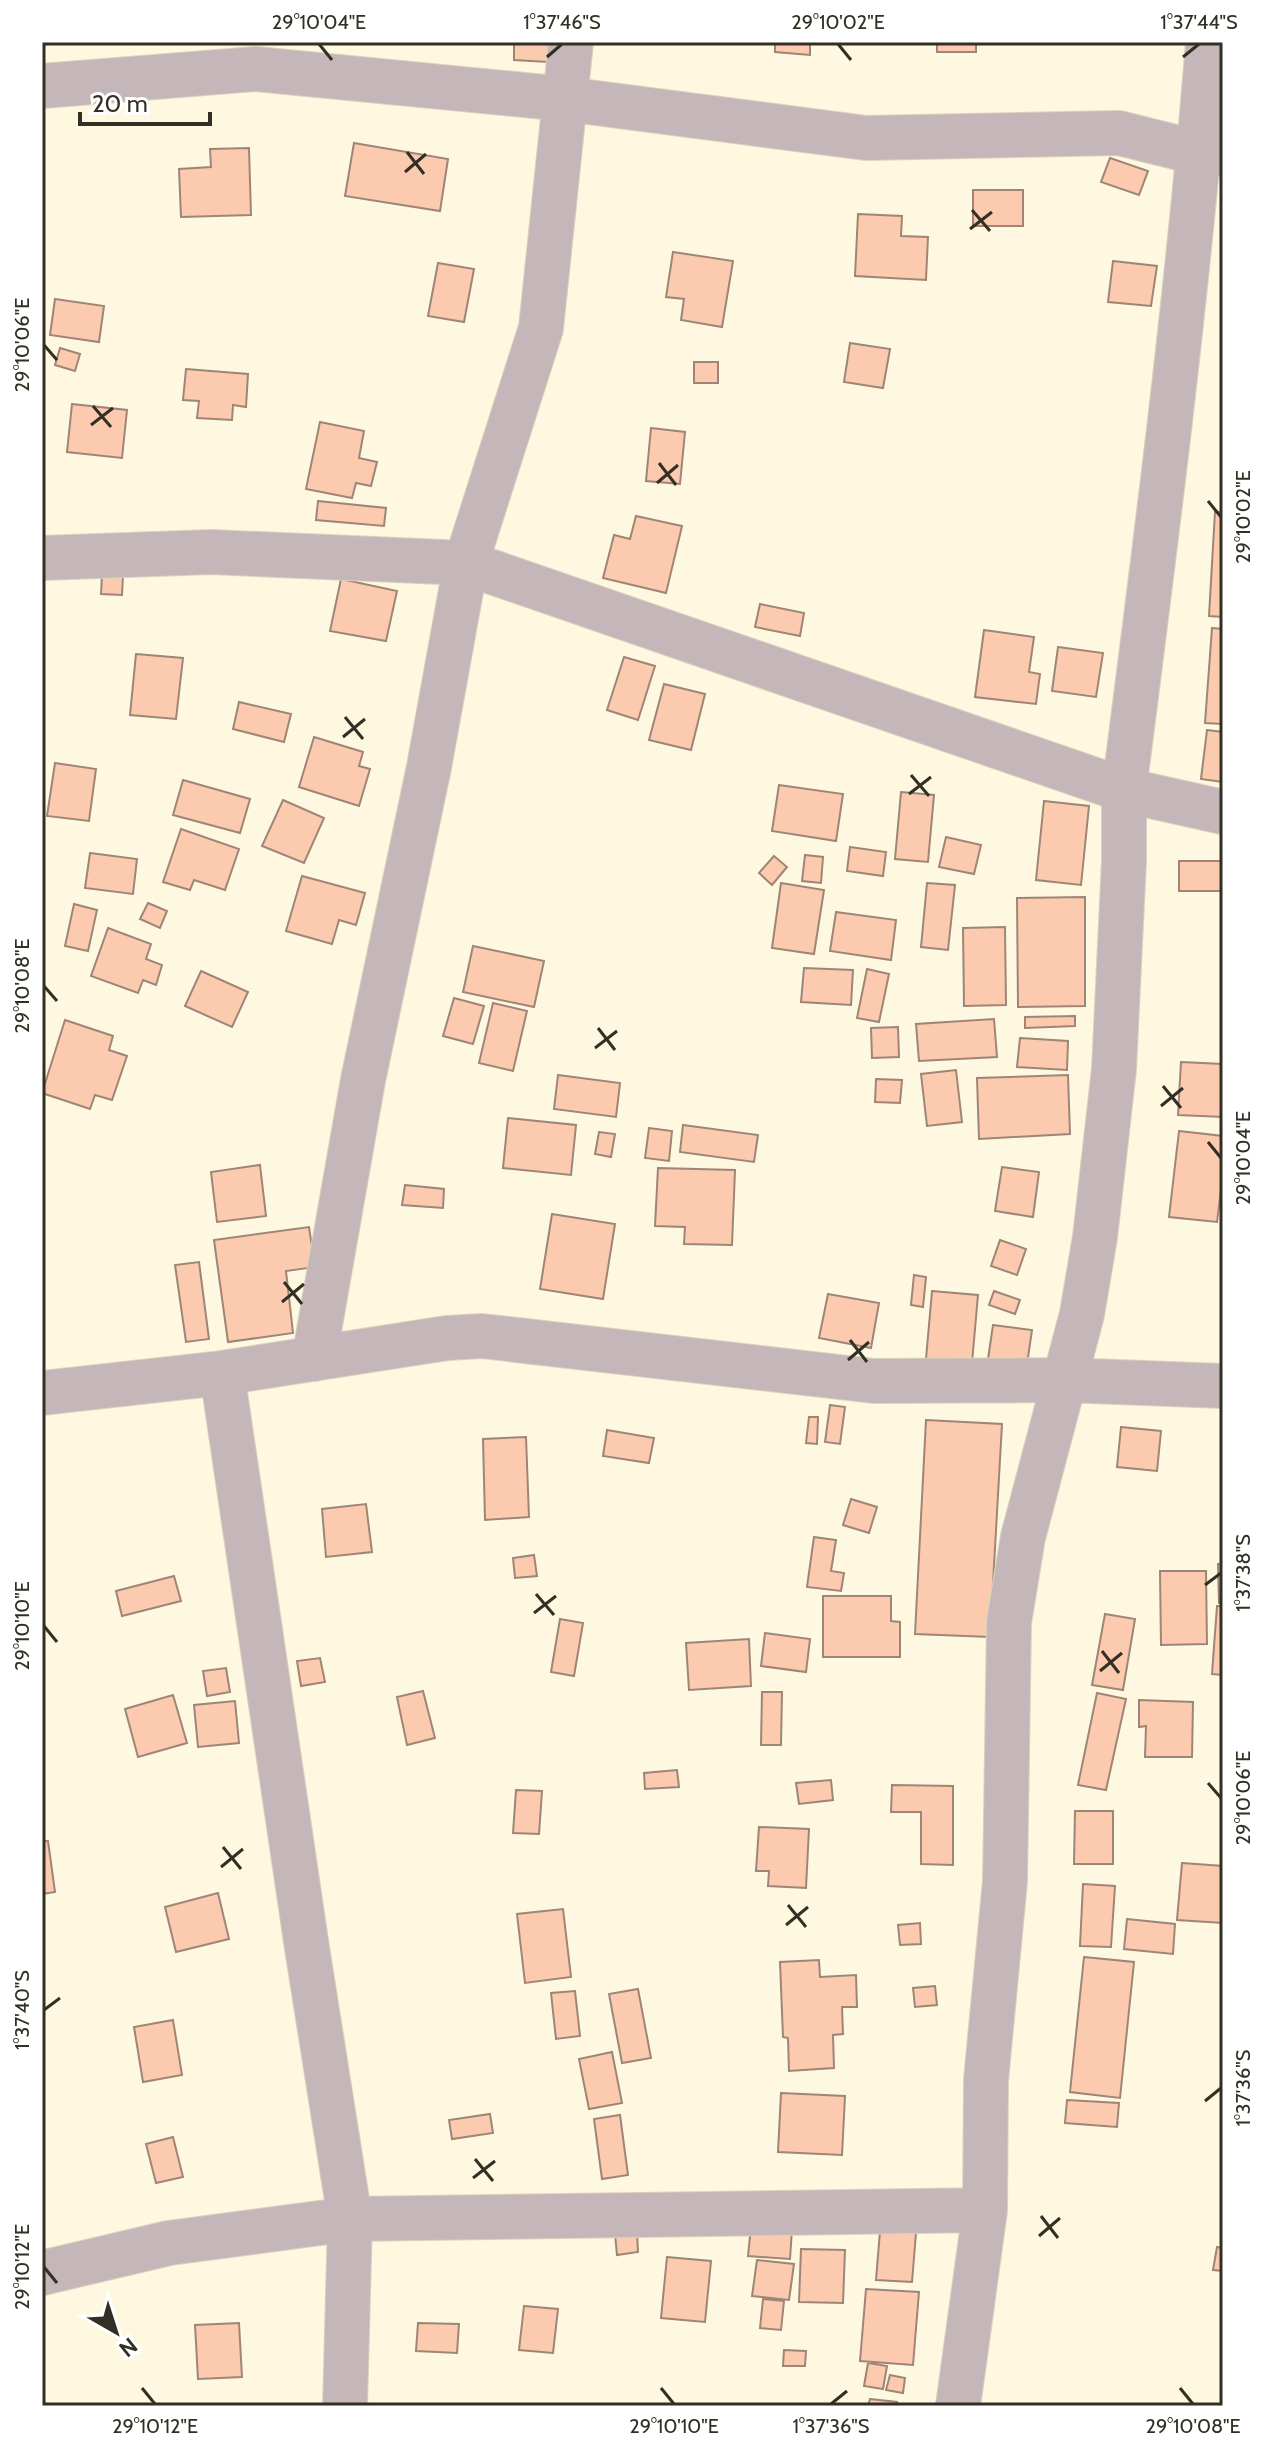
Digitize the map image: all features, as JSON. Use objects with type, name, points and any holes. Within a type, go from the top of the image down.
[{"type":"street","points":[[314,1359],[363,1080],[429,767],[466,563],[541,328],[571,42]]},
{"type":"street","points":[[958,2406],[985,2210],[986,2080],[1005,1881],[1009,1622],[1023,1537],[1082,1314],[1095,1237],[1114,1069],[1124,860],[1124,790],[1211,153],[1208,42]]},
{"type":"street","points":[[42,86],[256,69],[565,99],[866,138],[1119,133],[1211,153]]},
{"type":"street","points":[[42,558],[211,552],[466,563],[1124,790],[1223,812]]},
{"type":"street","points":[[42,1393],[222,1373],[447,1338],[482,1336],[874,1381],[1064,1380],[1223,1386]]},
{"type":"street","points":[[222,1373],[304,1932],[350,2219],[345,2406]]},
{"type":"street","points":[[42,2273],[169,2243],[350,2219],[985,2210]]},
{"type":"building","points":[[514,42],[549,42],[548,62],[514,60]]},
{"type":"building","points":[[775,42],[810,42],[810,55],[775,52]]},
{"type":"building","points":[[937,42],[976,42],[976,52],[937,52]]},
{"type":"building","points":[[354,143],[448,159],[440,211],[345,196]]},
{"type":"building","points":[[249,148],[251,215],[181,217],[179,169],[211,167],[210,149]]},
{"type":"building","points":[[1110,158],[1148,171],[1139,195],[1101,182]]},
{"type":"building","points":[[973,190],[1023,190],[1023,226],[973,226]]},
{"type":"building","points":[[858,214],[902,216],[901,236],[928,237],[926,280],[855,276]]},
{"type":"building","points":[[673,252],[733,261],[722,327],[681,320],[684,299],[666,297]]},
{"type":"building","points":[[1113,261],[1157,266],[1151,306],[1108,302]]},
{"type":"building","points":[[438,263],[474,269],[464,322],[428,316]]},
{"type":"building","points":[[55,299],[104,306],[99,342],[50,335]]},
{"type":"building","points":[[850,343],[890,349],[883,388],[844,382]]},
{"type":"building","points":[[60,348],[80,354],[75,371],[55,365]]},
{"type":"building","points":[[694,362],[718,362],[718,383],[694,383]]},
{"type":"building","points":[[186,369],[248,374],[246,407],[233,405],[232,420],[197,418],[199,401],[183,400]]},
{"type":"building","points":[[72,404],[127,410],[122,458],[67,452]]},
{"type":"building","points":[[320,422],[364,431],[359,458],[377,462],[371,486],[356,483],[352,498],[306,489]]},
{"type":"building","points":[[651,428],[685,432],[680,484],[646,481]]},
{"type":"building","points":[[318,501],[386,508],[384,526],[316,520]]},
{"type":"building","points":[[1215,512],[1223,512],[1223,617],[1209,616]]},
{"type":"building","points":[[636,516],[682,526],[666,593],[603,578],[614,535],[630,539]]},
{"type":"building","points":[[102,574],[123,575],[122,595],[101,594]]},
{"type":"building","points":[[341,579],[397,591],[386,641],[330,631]]},
{"type":"building","points":[[760,604],[804,613],[800,636],[755,627]]},
{"type":"building","points":[[1212,628],[1223,629],[1223,724],[1205,723]]},
{"type":"building","points":[[984,630],[1034,637],[1029,672],[1040,674],[1036,704],[975,697]]},
{"type":"building","points":[[1058,647],[1103,653],[1096,697],[1052,691]]},
{"type":"building","points":[[136,654],[183,658],[176,719],[130,715]]},
{"type":"building","points":[[624,657],[655,666],[638,720],[607,710]]},
{"type":"building","points":[[664,684],[705,694],[691,750],[649,740]]},
{"type":"building","points":[[239,702],[291,714],[284,742],[233,729]]},
{"type":"building","points":[[1207,730],[1223,732],[1223,782],[1201,779]]},
{"type":"building","points":[[314,737],[363,752],[359,766],[370,769],[359,806],[299,787]]},
{"type":"building","points":[[55,763],[96,769],[89,821],[47,816]]},
{"type":"building","points":[[183,780],[250,799],[240,833],[173,815]]},
{"type":"building","points":[[779,785],[843,794],[836,841],[772,831]]},
{"type":"building","points":[[901,792],[934,795],[928,862],[895,859]]},
{"type":"building","points":[[283,800],[324,818],[304,863],[262,846]]},
{"type":"building","points":[[1044,801],[1089,806],[1081,885],[1036,880]]},
{"type":"building","points":[[181,829],[239,849],[225,890],[194,880],[190,890],[163,882]]},
{"type":"building","points":[[946,837],[981,845],[974,874],[939,867]]},
{"type":"building","points":[[850,847],[886,852],[883,876],[847,871]]},
{"type":"building","points":[[90,853],[137,859],[133,894],[85,888]]},
{"type":"building","points":[[805,855],[823,857],[821,883],[802,881]]},
{"type":"building","points":[[774,856],[787,867],[772,885],[759,873]]},
{"type":"building","points":[[1179,861],[1223,861],[1223,891],[1179,891]]},
{"type":"building","points":[[302,876],[365,893],[356,925],[339,920],[332,944],[286,931]]},
{"type":"building","points":[[781,883],[824,890],[814,954],[772,948]]},
{"type":"building","points":[[927,883],[955,885],[948,950],[921,947]]},
{"type":"building","points":[[1085,897],[1085,1006],[1018,1007],[1017,898]]},
{"type":"building","points":[[148,903],[167,911],[160,928],[140,919]]},
{"type":"building","points":[[74,904],[97,910],[88,951],[65,946]]},
{"type":"building","points":[[836,912],[896,920],[891,960],[830,951]]},
{"type":"building","points":[[1005,927],[1006,1005],[964,1006],[963,928]]},
{"type":"building","points":[[108,928],[151,944],[146,959],[162,965],[156,985],[143,980],[138,993],[91,976]]},
{"type":"building","points":[[473,946],[544,961],[534,1007],[463,992]]},
{"type":"building","points":[[804,968],[853,970],[851,1005],[801,1002]]},
{"type":"building","points":[[867,969],[889,974],[879,1022],[857,1018]]},
{"type":"building","points":[[201,971],[248,992],[232,1027],[185,1006]]},
{"type":"building","points":[[454,998],[484,1006],[473,1044],[443,1036]]},
{"type":"building","points":[[493,1003],[527,1011],[513,1071],[479,1063]]},
{"type":"building","points":[[1075,1016],[1075,1026],[1025,1028],[1025,1017]]},
{"type":"building","points":[[994,1019],[997,1057],[919,1061],[916,1024]]},
{"type":"building","points":[[65,1020],[113,1036],[109,1050],[127,1056],[112,1100],[95,1095],[90,1109],[42,1093]]},
{"type":"building","points":[[898,1027],[899,1057],[872,1058],[871,1028]]},
{"type":"building","points":[[1020,1038],[1068,1041],[1067,1070],[1017,1067]]},
{"type":"building","points":[[1181,1062],[1223,1064],[1223,1117],[1178,1115]]},
{"type":"building","points":[[956,1070],[962,1122],[927,1126],[921,1074]]},
{"type":"building","points":[[558,1075],[620,1083],[616,1117],[554,1109]]},
{"type":"building","points":[[1068,1075],[1070,1134],[979,1139],[977,1078]]},
{"type":"building","points":[[876,1079],[902,1080],[900,1103],[875,1102]]},
{"type":"building","points":[[508,1118],[576,1125],[571,1175],[503,1168]]},
{"type":"building","points":[[683,1125],[758,1135],[754,1162],[680,1152]]},
{"type":"building","points":[[649,1128],[672,1131],[669,1161],[645,1158]]},
{"type":"building","points":[[1179,1131],[1223,1136],[1223,1174],[1217,1222],[1169,1217]]},
{"type":"building","points":[[599,1132],[615,1134],[611,1157],[595,1154]]},
{"type":"building","points":[[260,1165],[266,1216],[217,1222],[211,1172]]},
{"type":"building","points":[[1002,1167],[1039,1172],[1033,1217],[995,1211]]},
{"type":"building","points":[[658,1168],[735,1170],[732,1245],[684,1244],[685,1227],[655,1226]]},
{"type":"building","points":[[405,1185],[444,1189],[443,1208],[402,1205]]},
{"type":"building","points":[[552,1214],[615,1224],[603,1299],[540,1289]]},
{"type":"building","points":[[309,1227],[315,1267],[286,1271],[293,1333],[228,1342],[214,1240]]},
{"type":"building","points":[[1000,1240],[1026,1249],[1017,1275],[991,1266]]},
{"type":"building","points":[[199,1262],[209,1339],[186,1342],[175,1265]]},
{"type":"building","points":[[914,1275],[926,1277],[923,1307],[911,1305]]},
{"type":"building","points":[[932,1291],[978,1295],[972,1363],[926,1359]]},
{"type":"building","points":[[994,1291],[1020,1300],[1015,1314],[989,1305]]},
{"type":"building","points":[[828,1294],[879,1303],[871,1348],[819,1338]]},
{"type":"building","points":[[993,1325],[1032,1330],[1026,1371],[987,1366]]},
{"type":"building","points":[[830,1405],[845,1407],[840,1444],[825,1442]]},
{"type":"building","points":[[809,1417],[818,1417],[817,1444],[806,1443]]},
{"type":"building","points":[[926,1420],[1002,1424],[990,1637],[915,1634]]},
{"type":"building","points":[[1121,1427],[1161,1431],[1157,1471],[1117,1467]]},
{"type":"building","points":[[607,1430],[654,1438],[649,1463],[603,1456]]},
{"type":"building","points":[[526,1437],[529,1517],[485,1520],[483,1439]]},
{"type":"building","points":[[851,1499],[877,1507],[869,1533],[843,1525]]},
{"type":"building","points":[[366,1504],[372,1552],[326,1557],[322,1509]]},
{"type":"building","points":[[814,1537],[836,1540],[831,1571],[844,1573],[841,1591],[807,1587]]},
{"type":"building","points":[[534,1555],[537,1576],[515,1578],[513,1558]]},
{"type":"building","points":[[1218,1564],[1223,1564],[1223,1603],[1219,1603]]},
{"type":"building","points":[[1160,1571],[1206,1571],[1207,1644],[1161,1645]]},
{"type":"building","points":[[174,1576],[181,1601],[122,1616],[116,1591]]},
{"type":"building","points":[[823,1596],[891,1596],[891,1621],[900,1622],[900,1657],[823,1657]]},
{"type":"building","points":[[1217,1606],[1223,1606],[1223,1675],[1212,1674]]},
{"type":"building","points":[[1105,1614],[1135,1619],[1123,1690],[1092,1685]]},
{"type":"building","points":[[560,1619],[583,1623],[574,1676],[551,1672]]},
{"type":"building","points":[[765,1633],[810,1639],[806,1672],[761,1666]]},
{"type":"building","points":[[749,1639],[751,1686],[689,1690],[686,1643]]},
{"type":"building","points":[[320,1658],[325,1682],[301,1686],[297,1661]]},
{"type":"building","points":[[226,1668],[230,1692],[207,1696],[203,1671]]},
{"type":"building","points":[[423,1691],[435,1738],[407,1745],[397,1697]]},
{"type":"building","points":[[762,1692],[782,1692],[781,1745],[761,1745]]},
{"type":"building","points":[[1097,1693],[1126,1699],[1106,1790],[1078,1785]]},
{"type":"building","points":[[173,1695],[187,1743],[138,1757],[125,1709]]},
{"type":"building","points":[[1139,1700],[1193,1702],[1192,1757],[1145,1757],[1146,1726],[1139,1727]]},
{"type":"building","points":[[235,1701],[239,1743],[198,1747],[194,1705]]},
{"type":"building","points":[[677,1770],[679,1787],[645,1789],[644,1773]]},
{"type":"building","points":[[831,1780],[833,1800],[799,1804],[796,1783]]},
{"type":"building","points":[[892,1785],[953,1786],[953,1865],[921,1864],[921,1812],[891,1812]]},
{"type":"building","points":[[516,1790],[542,1791],[539,1834],[513,1833]]},
{"type":"building","points":[[1075,1811],[1113,1811],[1113,1864],[1074,1864]]},
{"type":"building","points":[[759,1827],[809,1829],[806,1888],[768,1886],[769,1871],[756,1871]]},
{"type":"building","points":[[42,1841],[48,1841],[55,1892],[42,1894]]},
{"type":"building","points":[[1182,1863],[1223,1866],[1223,1923],[1177,1920]]},
{"type":"building","points":[[1083,1884],[1115,1886],[1111,1947],[1080,1946]]},
{"type":"building","points":[[218,1893],[229,1939],[176,1952],[165,1907]]},
{"type":"building","points":[[563,1909],[571,1977],[525,1983],[517,1914]]},
{"type":"building","points":[[1127,1919],[1175,1924],[1173,1954],[1124,1949]]},
{"type":"building","points":[[920,1923],[921,1944],[900,1945],[898,1925]]},
{"type":"building","points":[[1084,1957],[1134,1962],[1120,2098],[1070,2092]]},
{"type":"building","points":[[819,1960],[820,1977],[856,1975],[857,2007],[842,2007],[843,2034],[833,2035],[834,2068],[789,2071],[788,2038],[783,2037],[780,1962]]},
{"type":"building","points":[[935,1986],[937,2005],[915,2007],[913,1988]]},
{"type":"building","points":[[638,1989],[651,2058],[622,2063],[609,1994]]},
{"type":"building","points":[[575,1991],[580,2036],[556,2039],[551,1993]]},
{"type":"building","points":[[173,2020],[182,2075],[143,2082],[134,2027]]},
{"type":"building","points":[[612,2052],[622,2103],[589,2109],[579,2059]]},
{"type":"building","points":[[781,2093],[845,2096],[842,2155],[778,2152]]},
{"type":"building","points":[[1067,2100],[1119,2103],[1117,2127],[1065,2123]]},
{"type":"building","points":[[490,2114],[493,2133],[452,2139],[449,2120]]},
{"type":"building","points":[[620,2115],[628,2175],[602,2179],[594,2119]]},
{"type":"building","points":[[173,2137],[183,2177],[156,2183],[146,2144]]},
{"type":"building","points":[[751,2226],[792,2229],[790,2259],[748,2256]]},
{"type":"building","points":[[880,2231],[916,2233],[912,2282],[876,2280]]},
{"type":"building","points":[[637,2232],[638,2252],[617,2255],[615,2234]]},
{"type":"building","points":[[1217,2247],[1223,2248],[1223,2271],[1213,2270]]},
{"type":"building","points":[[801,2249],[845,2250],[843,2303],[799,2302]]},
{"type":"building","points":[[667,2257],[711,2261],[705,2322],[661,2318]]},
{"type":"building","points":[[757,2260],[794,2264],[789,2300],[752,2296]]},
{"type":"building","points":[[866,2289],[919,2292],[913,2365],[860,2361]]},
{"type":"building","points":[[763,2299],[784,2301],[781,2330],[760,2328]]},
{"type":"building","points":[[524,2306],[558,2309],[553,2353],[519,2350]]},
{"type":"building","points":[[239,2323],[242,2377],[198,2379],[195,2325]]},
{"type":"building","points":[[418,2323],[459,2324],[457,2353],[416,2351]]},
{"type":"building","points":[[784,2350],[806,2351],[805,2366],[783,2366]]},
{"type":"building","points":[[868,2363],[887,2366],[883,2389],[864,2386]]},
{"type":"building","points":[[890,2375],[905,2378],[903,2393],[886,2390]]},
{"type":"building","points":[[870,2399],[897,2402],[897,2406],[868,2406]]}]
